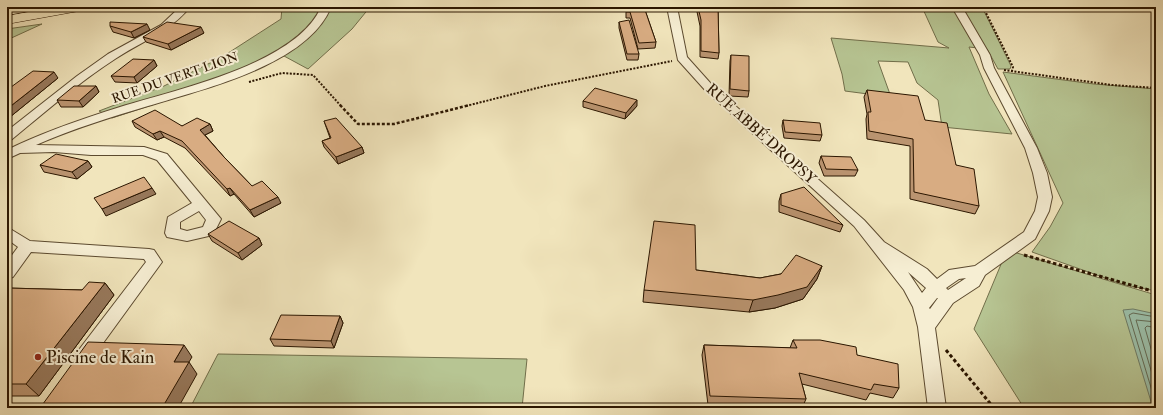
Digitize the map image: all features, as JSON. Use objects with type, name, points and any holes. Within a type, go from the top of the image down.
[{"type":"highway","points":[[7,10],[25,7]]},
{"type":"highway","points":[[7,20],[79,7]]},
{"type":"street","points":[[7,137],[81,78],[112,56],[164,27],[185,7]]},
{"type":"street","name":"RUE DU VERT LION","points":[[12,153],[29,142],[122,110],[196,87],[261,63],[307,34],[319,22],[326,7]]},
{"type":"street","points":[[672,7],[682,58]]},
{"type":"street","points":[[926,327],[947,299],[973,282],[979,271],[1030,235],[1042,211],[1045,197],[1040,173],[1031,148],[989,68],[985,54],[957,7]]},
{"type":"street","name":"RUE ABBÉ DROPSY","points":[[682,58],[709,88],[859,223],[910,286],[921,307],[926,327],[937,408]]},
{"type":"street","points":[[7,137],[29,142]]},
{"type":"street","points":[[12,153],[54,148],[144,151],[162,156],[200,204]]},
{"type":"street","points":[[7,232],[27,246],[149,254],[154,262],[74,370]]},
{"type":"street","points":[[7,273],[27,246]]},
{"type":"street","name":"RUE ABBÉ DROPSY","points":[[879,246],[921,273],[947,299]]},
{"type":"street","points":[[921,307],[935,288],[955,274],[979,271]]},
{"type":"path","points":[[983,7],[1013,67],[1012,71]]},
{"type":"path","points":[[245,83],[282,73],[313,75],[358,124],[394,124],[545,86],[682,58]]},
{"type":"path","points":[[989,68],[1112,85],[1156,88]]},
{"type":"path","points":[[1007,250],[1156,292]]},
{"type":"path","points":[[926,327],[994,408]]},
{"type":"shaded area","points":[[282,7],[370,7],[352,29],[308,69],[284,56],[232,79],[112,118],[99,111],[164,86],[222,57],[281,19]]},
{"type":"shaded area","points":[[922,7],[982,7],[1011,66],[1010,69],[998,69],[987,49],[969,47],[989,94],[1012,134],[942,127],[938,100],[917,83],[908,62],[878,61],[891,97],[845,91],[842,74],[831,38],[949,48],[938,42]]},
{"type":"shaded area","points":[[42,24],[7,40],[7,29]]},
{"type":"shaded area","points":[[1003,72],[1094,84],[1156,89],[1156,291],[1125,285],[1032,252],[1050,227],[1063,203]]},
{"type":"shaded area","points":[[1007,250],[1156,295],[1156,408],[1024,408],[974,329]]},
{"type":"shaded area","points":[[218,354],[527,359],[522,408],[190,408]]},
{"type":"water","points":[[1133,309],[1156,314],[1156,408],[1153,408],[1123,310]]},
{"type":"building","points":[[626,7],[644,7],[656,42],[639,43],[630,12],[626,12]]},
{"type":"building","points":[[698,7],[718,7],[719,53],[701,51],[701,20]]},
{"type":"building","points":[[629,20],[639,54],[627,54],[619,22]]},
{"type":"building","points":[[110,22],[147,24],[131,32],[110,26]]},
{"type":"building","points":[[167,22],[201,27],[168,44],[143,37]]},
{"type":"building","points":[[731,55],[749,56],[749,91],[730,89]]},
{"type":"building","points":[[133,59],[154,60],[134,77],[111,76]]},
{"type":"building","points":[[33,71],[54,72],[7,109],[7,90]]},
{"type":"building","points":[[74,86],[96,86],[79,101],[57,100]]},
{"type":"building","points":[[595,88],[637,100],[626,113],[583,101]]},
{"type":"building","points":[[867,90],[918,96],[925,120],[947,123],[956,165],[974,169],[979,206],[914,192],[913,139],[869,131],[868,112],[871,112]]},
{"type":"building","points":[[155,110],[182,126],[197,118],[210,124],[200,130],[224,157],[252,186],[262,181],[278,197],[250,210],[230,188],[227,189],[182,141],[160,131],[153,134],[132,121]]},
{"type":"building","points":[[336,118],[362,147],[336,157],[322,141],[331,138],[324,121]]},
{"type":"building","points":[[783,120],[820,123],[822,135],[785,132]]},
{"type":"building","points":[[56,154],[88,161],[72,172],[40,165]]},
{"type":"building","points":[[821,156],[851,157],[858,170],[826,169]]},
{"type":"building","points":[[144,177],[152,188],[102,209],[94,198]]},
{"type":"building","points":[[804,187],[843,225],[781,205],[781,194]]},
{"type":"building","points":[[229,221],[259,238],[238,253],[208,234]]},
{"type":"building","points":[[654,221],[695,225],[696,270],[760,278],[781,274],[796,255],[822,266],[807,287],[753,300],[644,290]]},
{"type":"building","name":"Piscine de Kain","points":[[89,282],[105,283],[26,384],[7,384],[7,288],[82,290]]},
{"type":"building","points":[[281,315],[340,316],[331,341],[270,339]]},
{"type":"building","points":[[793,340],[820,340],[856,347],[857,355],[898,364],[899,388],[874,384],[871,390],[799,373],[806,399],[710,396],[704,345],[797,348]]},
{"type":"building","points":[[88,342],[184,345],[174,362],[189,362],[162,408],[40,408]]},
{"type":"place","name":"Piscine de Kain","points":[[38,357]]}]
